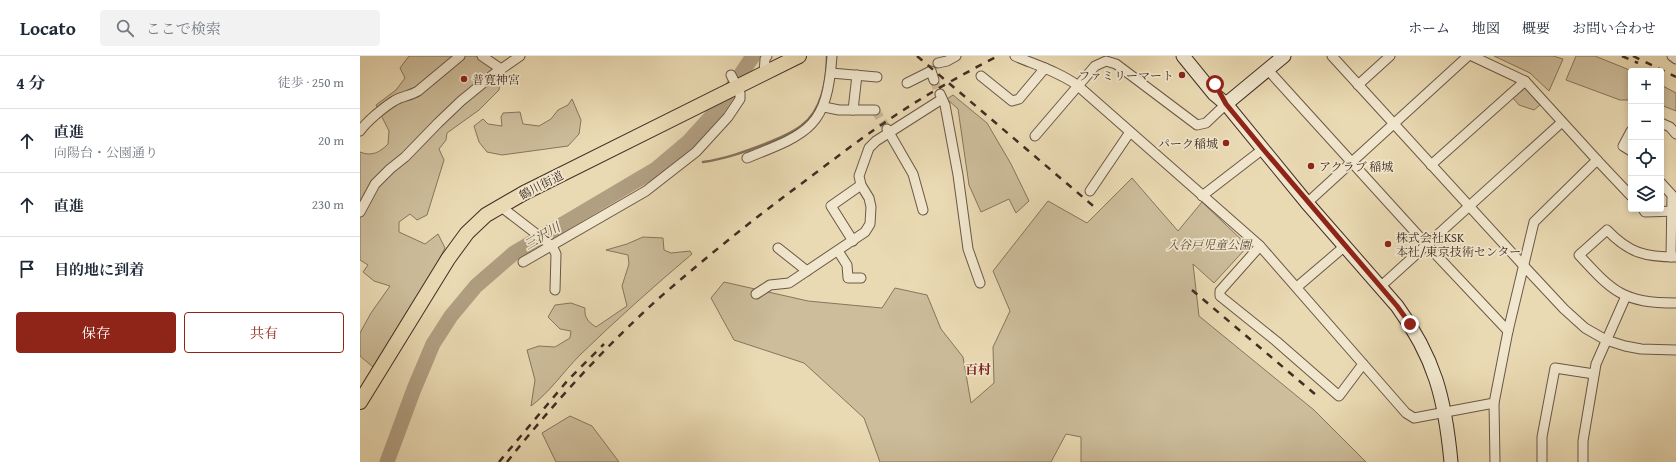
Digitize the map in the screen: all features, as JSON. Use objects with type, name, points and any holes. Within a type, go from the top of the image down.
[{"type":"main road","name":"鶴川街道","points":[[360,402],[448,259],[467,234],[486,215],[500,206],[717,98],[735,83],[751,80],[799,56]]},
{"type":"street","points":[[360,131],[395,100],[411,96],[460,56]]},
{"type":"street","points":[[482,56],[501,69]]},
{"type":"street","points":[[360,212],[375,184],[414,149],[443,117],[501,69],[520,56]]},
{"type":"street","points":[[764,74],[765,59],[767,56]]},
{"type":"street","points":[[747,158],[772,148],[804,132],[811,126],[824,107],[831,73],[832,56]]},
{"type":"street","points":[[938,63],[947,61],[956,56]]},
{"type":"street","points":[[1015,56],[1070,80],[1260,246],[1410,417],[1414,418],[1494,403]]},
{"type":"street","points":[[1183,56],[1214,94],[1226,104],[1410,324],[1422,343],[1437,380],[1445,412],[1451,462]]},
{"type":"street","points":[[1192,56],[1219,89],[1226,104]]},
{"type":"street","points":[[1035,136],[1095,66],[1106,61],[1111,62],[1197,125],[1206,122],[1284,56]]},
{"type":"street","points":[[1332,56],[1523,266],[1564,309],[1585,328],[1606,340],[1625,346],[1641,349],[1676,350]]},
{"type":"street","points":[[1358,85],[1390,56]]},
{"type":"street","points":[[1308,203],[1468,56]]},
{"type":"street","points":[[1472,56],[1525,81],[1628,193]]},
{"type":"street","points":[[1672,56],[1676,58]]},
{"type":"street","points":[[981,76],[1012,101],[1019,99],[1044,68]]},
{"type":"street","points":[[1268,70],[1426,244],[1508,331]]},
{"type":"street","points":[[907,83],[931,71],[934,80]]},
{"type":"street","points":[[831,73],[877,77]]},
{"type":"street","points":[[853,110],[856,75]]},
{"type":"street","points":[[1431,165],[1525,81]]},
{"type":"street","points":[[523,262],[550,244],[646,191],[676,169],[696,152],[728,117],[740,99],[735,83]]},
{"type":"street","points":[[756,294],[770,285],[790,283],[865,232],[870,224],[871,207],[869,198],[860,185],[859,176],[869,148],[876,140],[888,131],[940,97],[945,106],[958,175],[968,249],[980,283]]},
{"type":"street","points":[[824,107],[839,110],[875,110]]},
{"type":"street","points":[[1380,287],[1562,122]]},
{"type":"street","points":[[1664,124],[1670,127],[1676,134]]},
{"type":"street","points":[[888,131],[913,174],[923,210]]},
{"type":"street","points":[[1090,191],[1130,132]]},
{"type":"street","points":[[1628,137],[1623,146],[1628,149]]},
{"type":"street","points":[[1202,196],[1263,149]]},
{"type":"street","points":[[1495,462],[1494,403],[1508,331],[1534,222],[1597,160]]},
{"type":"street","points":[[853,241],[831,206],[860,185]]},
{"type":"street","points":[[1664,186],[1672,195],[1674,212],[1674,257],[1656,257],[1638,253],[1623,245],[1607,230],[1579,255],[1612,289],[1626,296],[1653,303],[1676,303]]},
{"type":"street","points":[[500,206],[550,244],[556,254],[555,290]]},
{"type":"street","points":[[1260,246],[1220,291],[1220,296],[1276,341],[1339,396],[1363,364]]},
{"type":"street","points":[[1297,287],[1345,246]]},
{"type":"street","points":[[778,248],[808,271]]},
{"type":"street","points":[[838,251],[847,265],[848,278],[861,278]]},
{"type":"street","points":[[1583,462],[1583,441],[1596,364],[1626,296]]},
{"type":"street","points":[[1542,462],[1542,438],[1555,368],[1594,374]]},
{"type":"green space","points":[[409,56],[478,56],[496,69],[491,74],[500,82],[499,90],[479,110],[447,133],[446,140],[439,149],[444,160],[427,215],[417,220],[410,214],[399,222],[399,232],[425,244],[438,234],[445,248],[422,292],[373,367],[360,356],[360,333],[371,313],[390,286],[374,281],[363,272],[368,265],[360,260],[360,152],[368,154],[376,153],[388,144],[389,131],[376,105],[396,90],[405,78],[400,68]]},
{"type":"green space","points":[[1494,56],[1553,56],[1563,59],[1549,91],[1530,73]]},
{"type":"green space","points":[[1576,56],[1595,56],[1628,69],[1628,100],[1620,100],[1566,80]]},
{"type":"green space","points":[[1664,87],[1676,93],[1676,111],[1664,106]]},
{"type":"green space","points":[[1525,88],[1540,105],[1534,110],[1519,105],[1513,98]]},
{"type":"green space","points":[[953,95],[987,123],[1011,164],[1029,201],[1016,213],[1009,199],[981,212],[969,185],[958,109],[947,99]]},
{"type":"green space","points":[[572,99],[581,120],[579,134],[568,146],[502,155],[487,152],[479,142],[474,126],[483,119],[488,124],[502,126],[501,117],[503,113],[520,112],[523,124],[539,126],[551,119],[558,110],[568,105]]},
{"type":"green space","name":"入谷戸児童公園","points":[[1132,178],[1178,231],[1202,202],[1248,246],[1214,283],[1193,264],[1199,316],[1314,410],[1366,462],[1081,462],[1081,437],[1066,434],[1051,462],[880,462],[864,418],[804,363],[734,340],[711,298],[724,282],[808,301],[882,308],[895,288],[927,295],[941,329],[963,357],[971,403],[994,383],[993,347],[1010,311],[993,271],[1048,201],[1087,223]]},
{"type":"green space","points":[[643,237],[663,238],[664,250],[671,253],[690,251],[692,254],[594,342],[574,361],[544,395],[531,406],[535,380],[527,350],[539,346],[555,347],[570,338],[571,331],[560,329],[548,317],[555,305],[571,303],[585,308],[587,319],[596,327],[627,306],[622,286],[629,264],[628,255],[606,250],[627,244]]},
{"type":"green space","points":[[570,416],[592,426],[619,462],[556,462],[542,433]]},
{"type":"waterway","name":"三沢川","points":[[387,462],[414,389],[433,344],[451,316],[476,286],[514,253],[656,169],[688,142],[717,110],[753,56]]},
{"type":"waterway","points":[[703,162],[750,150],[784,136],[801,126],[814,112],[822,94],[826,75],[827,56]]},
{"type":"tunnel","points":[[934,80],[939,94]]},
{"type":"tunnel","points":[[875,110],[887,129]]},
{"type":"railway","points":[[917,56],[1098,210]]},
{"type":"railway","points":[[507,462],[560,398],[598,357],[658,299],[711,255],[764,212],[874,130],[954,79],[998,56]]},
{"type":"railway","points":[[1622,56],[1638,63]]},
{"type":"railway","points":[[1633,56],[1676,77]]},
{"type":"railway","points":[[1192,290],[1316,395]]},
{"type":"railway","points":[[499,462],[568,380],[604,344]]},
{"type":"place","name":"ファミリーマート","points":[[1182,75]]},
{"type":"place","name":"普寛神宮","points":[[464,79]]},
{"type":"place","name":"パーク稲城","points":[[1226,143]]},
{"type":"place","name":"アクラブ 稲城","points":[[1311,166]]},
{"type":"place","name":"株式会社KSK 本社/東京技術センター","points":[[1388,244]]},
{"type":"district","name":"百村","points":[[978,369]]},
{"type":"route","points":[[1215,84],[1226,104],[1308,203],[1397,306],[1410,324]]}]
